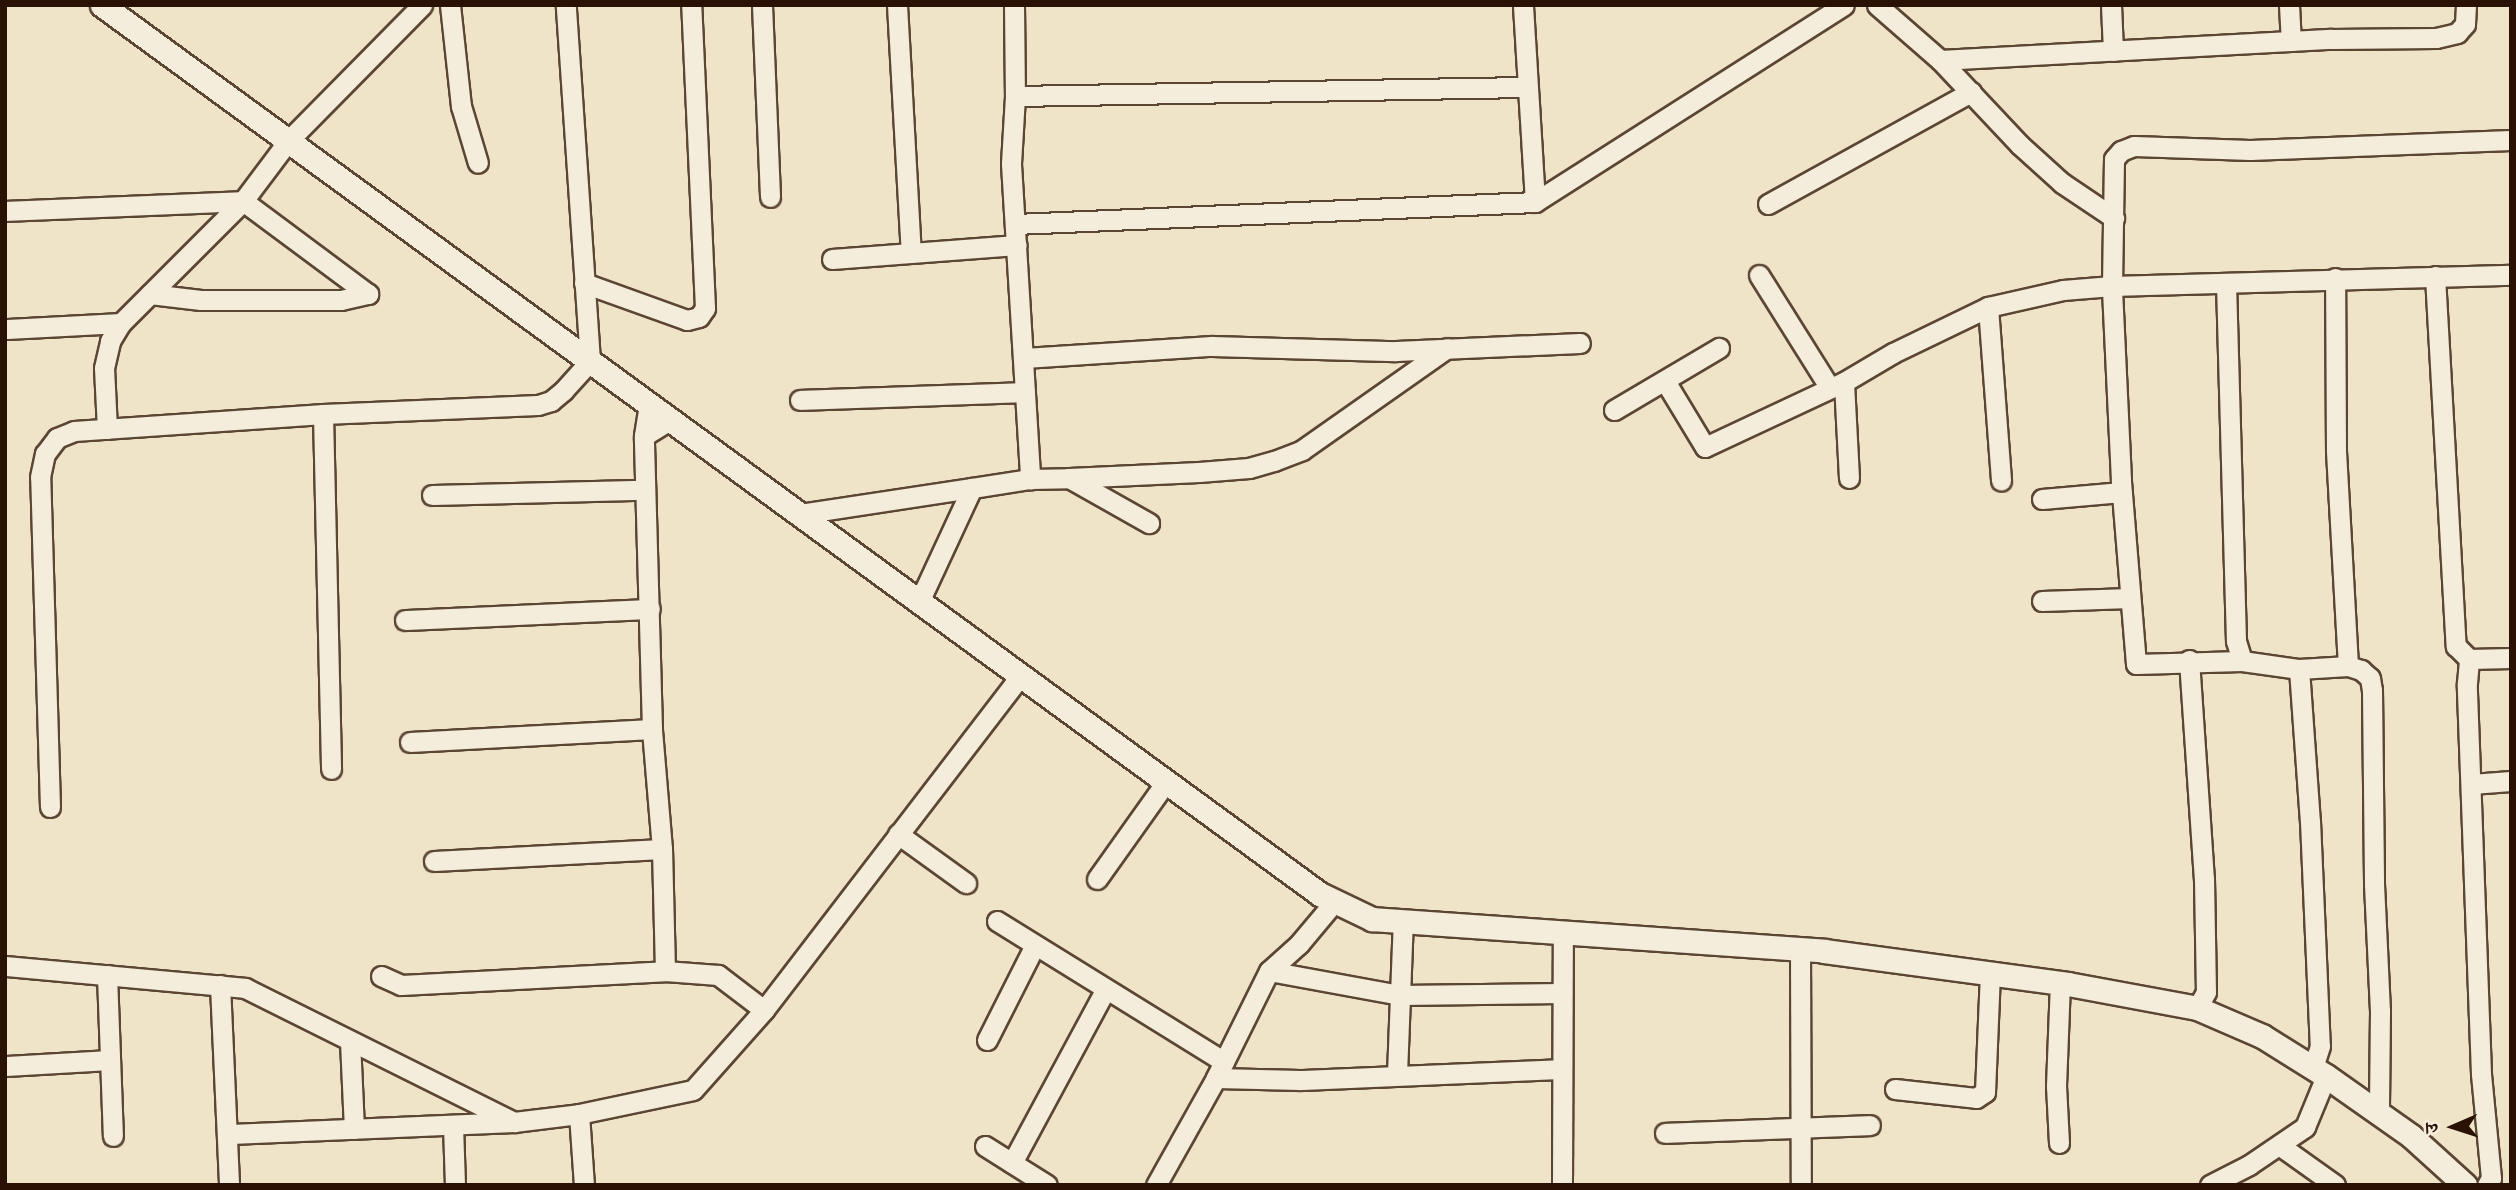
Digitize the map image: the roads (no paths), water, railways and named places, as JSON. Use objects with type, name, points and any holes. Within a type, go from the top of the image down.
[{"type":"street","points":[[102,5],[1320,894],[1372,919],[1800,950],[2060,983],[2197,1008],[2262,1036],[2320,1072],[2411,1136],[2465,1185]]},
{"type":"street","points":[[107,429],[104,368],[110,341],[121,323],[243,201],[288,141],[422,5]]},
{"type":"street","points":[[450,5],[461,106],[478,163]]},
{"type":"street","points":[[50,807],[40,477],[45,454],[57,438],[74,431],[323,414],[538,405],[551,401],[563,391],[590,361],[566,5]]},
{"type":"street","points":[[584,283],[687,320],[699,317],[705,308],[691,5]]},
{"type":"street","points":[[762,5],[770,197]]},
{"type":"street","points":[[897,5],[911,253]]},
{"type":"street","points":[[1014,5],[1015,96],[1011,164],[1030,479]]},
{"type":"street","points":[[1523,5],[1535,202]]},
{"type":"street","points":[[1015,224],[1535,202],[1844,5]]},
{"type":"street","points":[[1877,5],[1940,60],[2020,145],[2062,183],[2113,218]]},
{"type":"street","points":[[2111,5],[2113,51]]},
{"type":"street","points":[[2289,5],[2291,41]]},
{"type":"street","points":[[1940,60],[2291,41],[2436,38],[2457,33],[2465,24],[2466,5]]},
{"type":"street","points":[[1015,96],[1526,87]]},
{"type":"street","points":[[1768,204],[1971,92]]},
{"type":"street","points":[[2379,1113],[2380,1011],[2374,884],[2370,678],[2361,670],[2348,666],[2299,669],[2242,661],[2189,660],[2136,664],[2122,492],[2112,286],[2114,159],[2121,151],[2134,146],[2250,150],[2511,140]]},
{"type":"street","points":[[5,211],[243,201],[368,294],[328,300],[201,300],[150,294]]},
{"type":"street","points":[[832,259],[1017,245]]},
{"type":"street","points":[[1759,275],[1837,385],[1849,478]]},
{"type":"street","points":[[1665,381],[1705,447],[1837,385],[1893,353],[1988,307],[2063,290],[2335,278],[2511,275]]},
{"type":"street","points":[[2435,276],[2456,646],[2469,659],[2481,1074],[2491,1178],[2487,1185]]},
{"type":"street","points":[[2335,278],[2336,450],[2348,666]]},
{"type":"street","points":[[2226,283],[2236,565],[2236,641],[2242,661]]},
{"type":"street","points":[[1988,307],[2001,481]]},
{"type":"street","points":[[5,329],[121,323]]},
{"type":"street","points":[[1024,358],[1212,346],[1396,351],[1580,343]]},
{"type":"street","points":[[800,514],[1030,479],[1249,468],[1302,450],[1448,347]]},
{"type":"street","points":[[1614,410],[1719,348]]},
{"type":"street","points":[[800,400],[1025,392]]},
{"type":"street","points":[[649,404],[644,436],[644,490],[652,729],[662,849],[665,971]]},
{"type":"street","points":[[323,414],[331,769]]},
{"type":"street","points":[[644,436],[670,420]]},
{"type":"street","points":[[1069,478],[1149,523]]},
{"type":"street","points":[[919,601],[972,488]]},
{"type":"street","points":[[432,495],[644,490]]},
{"type":"street","points":[[2042,499],[2122,492]]},
{"type":"street","points":[[2042,601],[2130,598]]},
{"type":"street","points":[[405,620],[650,609]]},
{"type":"street","points":[[2469,659],[2511,658]]},
{"type":"street","points":[[2189,660],[2204,879],[2206,992],[2197,1008]]},
{"type":"street","points":[[2210,1185],[2249,1165],[2305,1127],[2320,1072],[2310,821],[2299,669]]},
{"type":"street","points":[[228,1133],[514,1122],[579,1114],[693,1090],[764,1010],[1020,676]]},
{"type":"street","points":[[410,742],[652,729]]},
{"type":"street","points":[[2471,784],[2511,781]]},
{"type":"street","points":[[1097,880],[1166,782]]},
{"type":"street","points":[[898,834],[966,883]]},
{"type":"street","points":[[433,860],[662,849]]},
{"type":"street","points":[[1156,1185],[1220,1070],[1269,971],[1299,944],[1335,901]]},
{"type":"street","points":[[997,921],[1105,990],[1220,1070],[1300,1080],[1562,1069]]},
{"type":"street","points":[[1397,1074],[1403,921]]},
{"type":"street","points":[[1562,1185],[1563,932]]},
{"type":"street","points":[[987,1040],[1035,945]]},
{"type":"street","points":[[1800,950],[1801,1185]]},
{"type":"street","points":[[5,966],[245,988],[514,1122]]},
{"type":"street","points":[[381,976],[401,985],[665,971],[718,975],[764,1010]]},
{"type":"street","points":[[1269,971],[1400,995],[1562,993]]},
{"type":"street","points":[[1895,1089],[1976,1098],[1985,1091],[1990,973]]},
{"type":"street","points":[[107,975],[113,1136]]},
{"type":"street","points":[[2059,1143],[2056,1086],[2060,983]]},
{"type":"street","points":[[220,985],[229,1185]]},
{"type":"street","points":[[1012,1163],[1105,990]]},
{"type":"street","points":[[350,1041],[354,1129]]},
{"type":"street","points":[[5,1066],[109,1060]]},
{"type":"street","points":[[579,1114],[584,1185]]},
{"type":"street","points":[[453,1125],[455,1185]]},
{"type":"street","points":[[1665,1133],[1801,1130],[1870,1125]]},
{"type":"street","points":[[2279,1145],[2335,1185]]},
{"type":"street","points":[[985,1146],[1047,1185]]}]
